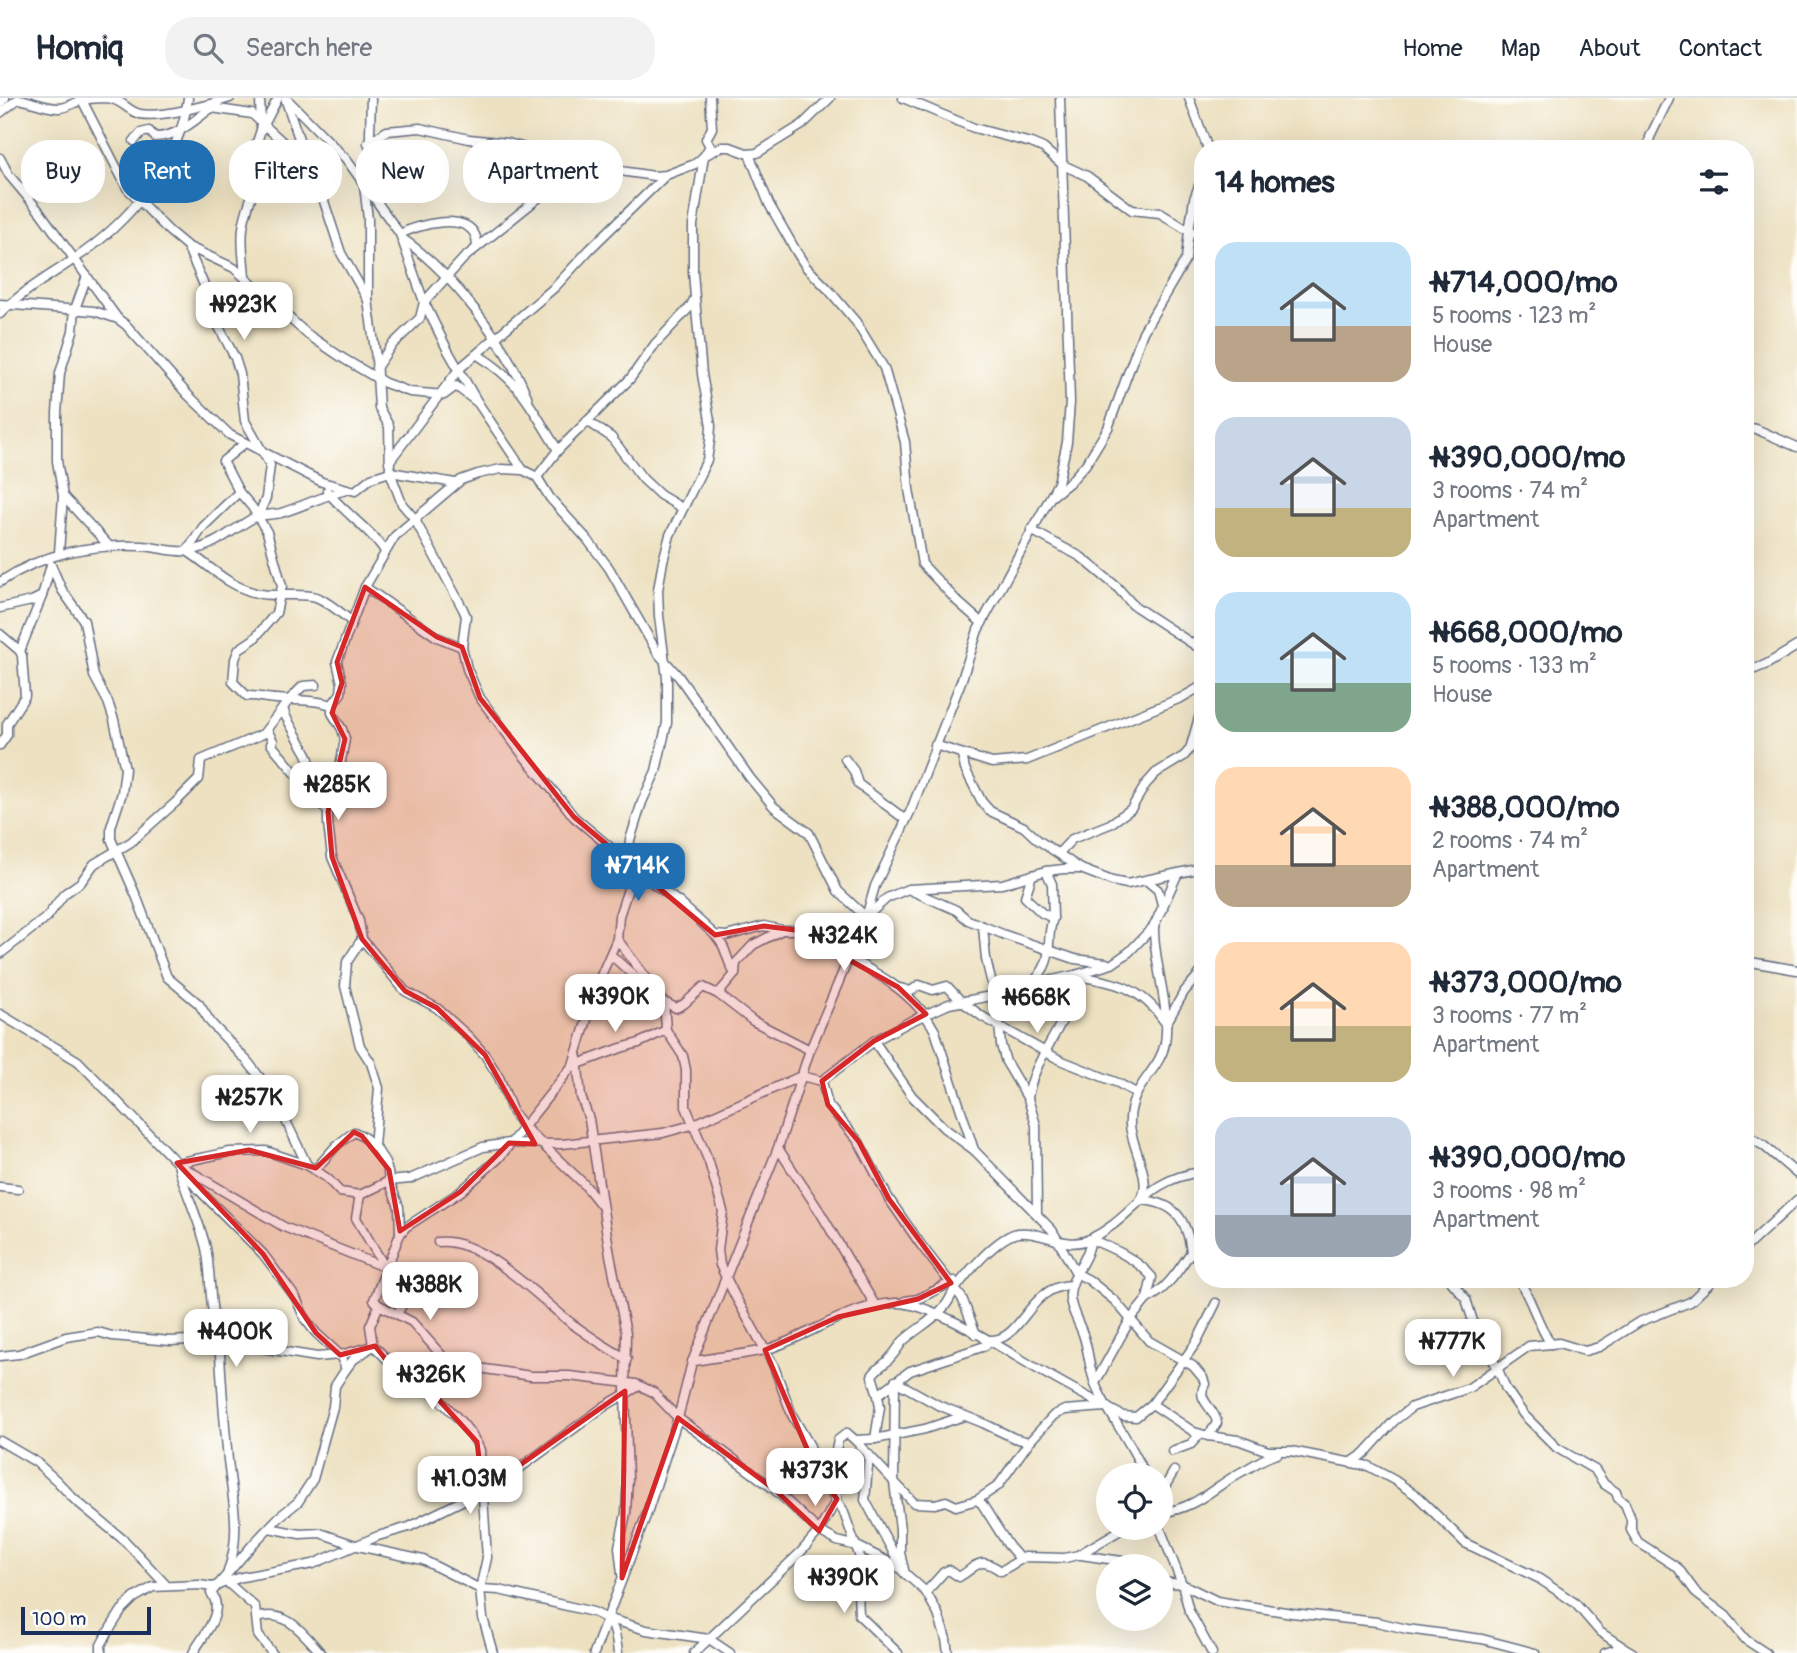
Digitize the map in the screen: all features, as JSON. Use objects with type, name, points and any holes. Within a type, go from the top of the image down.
[{"type":"street","points":[[0,103],[5,98]]},
{"type":"street","points":[[0,113],[18,99],[51,108],[69,106],[82,99],[109,98],[122,102],[133,112],[149,115],[201,107],[229,98]]},
{"type":"street","points":[[176,140],[182,130],[187,98]]},
{"type":"street","points":[[135,140],[141,133],[149,131],[155,137],[165,137],[182,130],[229,98]]},
{"type":"street","points":[[245,278],[242,233],[260,158],[255,148],[262,124],[260,98]]},
{"type":"street","points":[[262,124],[278,98]]},
{"type":"street","points":[[285,98],[299,140]]},
{"type":"street","points":[[285,98],[346,159],[356,173]]},
{"type":"street","points":[[368,140],[371,98]]},
{"type":"street","points":[[623,171],[666,175],[695,164],[710,146],[706,139],[712,128],[710,98]]},
{"type":"street","points":[[704,156],[726,147],[750,154],[768,148],[802,125],[830,98]]},
{"type":"street","points":[[903,98],[974,128],[1043,148],[1063,165],[1087,176],[1132,210],[1160,213],[1194,233]]},
{"type":"street","points":[[594,1653],[646,1516],[678,1418],[692,1363],[778,1148],[810,1050],[866,917],[874,886],[906,820],[982,623],[1050,498],[1062,470],[1070,402],[1060,98]]},
{"type":"street","points":[[1189,98],[1205,140]]},
{"type":"street","points":[[1650,140],[1669,98]]},
{"type":"street","points":[[82,99],[119,172]]},
{"type":"street","points":[[201,107],[251,114],[280,140]]},
{"type":"street","points":[[373,140],[387,131],[420,128],[475,140]]},
{"type":"street","points":[[750,154],[769,204],[806,267],[856,322],[884,368],[905,442],[909,489],[922,564],[982,623]]},
{"type":"street","points":[[622,1578],[619,1547],[626,1513],[628,1478],[626,1333],[602,1207],[589,1119],[581,1097],[577,1060],[599,980],[617,939],[620,916],[629,886],[626,864],[634,826],[656,771],[665,734],[667,678],[663,661],[658,590],[670,534],[707,460],[710,433],[693,271],[694,225],[704,156]]},
{"type":"street","points":[[0,158],[9,174],[118,319],[209,418],[230,435],[322,482],[348,490],[355,491],[371,478],[390,472],[456,483]]},
{"type":"street","points":[[389,462],[459,369],[555,287],[666,175]]},
{"type":"street","points":[[1050,498],[1070,482],[1086,464],[1108,428],[1143,332],[1186,259],[1194,200]]},
{"type":"street","points":[[0,314],[4,304],[74,259],[107,233],[138,203]]},
{"type":"street","points":[[140,203],[187,246],[234,268],[307,334],[377,379],[411,392],[444,395],[456,386],[478,403]]},
{"type":"street","points":[[325,203],[341,253],[368,300]]},
{"type":"street","points":[[366,203],[368,300],[379,408],[389,426],[390,472],[402,504],[414,518],[463,609],[466,617],[462,647],[472,683],[494,718],[574,817],[617,853],[626,864],[680,903],[715,935],[724,944],[727,963],[735,974]]},
{"type":"street","points":[[377,203],[402,236],[478,313],[510,359],[542,429],[558,450]]},
{"type":"street","points":[[376,368],[391,346],[420,318],[424,302],[446,278],[477,246],[532,203]]},
{"type":"street","points":[[402,236],[416,226],[449,222],[465,225],[475,234],[477,246]]},
{"type":"street","points":[[402,236],[424,302],[478,403],[523,470]]},
{"type":"street","points":[[187,246],[235,358],[240,374],[244,421],[270,465],[267,498],[258,516]]},
{"type":"street","points":[[20,651],[57,554],[63,496],[57,461],[60,373],[73,331],[75,309],[87,276]]},
{"type":"street","points":[[537,477],[558,450],[630,379],[655,344],[690,307],[695,298]]},
{"type":"street","points":[[4,304],[94,311],[118,319]]},
{"type":"street","points":[[478,355],[505,374],[528,399]]},
{"type":"street","points":[[587,421],[611,437],[643,479],[660,495],[682,508]]},
{"type":"street","points":[[1754,429],[1797,447]]},
{"type":"street","points":[[245,443],[223,461],[239,492],[267,532],[274,563],[279,572],[281,597],[276,613],[265,628],[239,649],[235,659],[233,682],[247,696],[286,704],[320,701],[332,705]]},
{"type":"street","points":[[328,812],[335,794],[345,739],[332,713],[332,705],[341,693],[342,683],[337,662],[365,587],[395,536],[456,483],[478,474],[523,470],[537,477],[550,498],[587,539],[609,568],[663,661],[678,677],[774,807],[809,833],[838,891],[866,917]]},
{"type":"street","points":[[322,482],[346,513],[382,543],[385,552]]},
{"type":"street","points":[[0,582],[20,568],[57,554],[94,547],[150,547],[187,551],[227,537],[258,516],[278,514],[329,494],[348,490]]},
{"type":"street","points":[[187,551],[203,527],[239,492]]},
{"type":"street","points":[[63,496],[110,547]]},
{"type":"street","points":[[1031,530],[1081,557],[1117,587],[1133,605],[1194,645]]},
{"type":"street","points":[[187,551],[218,576],[230,582],[257,593],[281,597],[315,597],[352,622]]},
{"type":"street","points":[[51,565],[62,590],[84,621],[94,676],[108,702],[122,754],[124,780],[111,827],[115,850],[137,898],[167,978],[199,1004],[274,1096],[311,1167]]},
{"type":"street","points":[[365,587],[437,637],[462,647]]},
{"type":"street","points":[[0,608],[42,596]]},
{"type":"street","points":[[0,634],[20,651],[24,661],[25,696],[7,724],[7,735],[0,746]]},
{"type":"street","points":[[1754,669],[1797,646]]},
{"type":"street","points":[[0,954],[47,917],[64,894],[81,882],[94,864],[131,842],[176,802],[199,779],[201,760],[218,751],[245,743],[267,730],[303,685],[316,685]]},
{"type":"street","points":[[935,745],[992,763],[1035,758],[1194,691]]},
{"type":"street","points":[[286,704],[286,717],[307,754],[328,812],[332,857],[359,921],[362,939],[405,991],[437,1008],[468,1036],[485,1055],[499,1077],[513,1113],[523,1126],[584,1184],[602,1207]]},
{"type":"street","points":[[267,730],[274,741],[271,744],[328,812]]},
{"type":"street","points":[[1059,853],[1072,839],[1110,824],[1131,809],[1156,773],[1184,756],[1190,749],[1194,735]]},
{"type":"street","points":[[962,755],[965,769],[982,802],[990,811],[1024,827],[1038,840],[1082,869],[1127,884],[1194,870]]},
{"type":"street","points":[[845,759],[854,771],[858,784],[906,820]]},
{"type":"street","points":[[866,917],[887,898],[908,889],[1002,884],[1046,870],[1082,869]]},
{"type":"street","points":[[1030,985],[1046,965],[1050,950],[1052,884],[1046,870]]},
{"type":"street","points":[[1032,875],[1025,897],[1042,913],[1053,918]]},
{"type":"street","points":[[821,1081],[874,1041],[926,1014],[961,1002],[1012,992],[1112,964],[1154,926],[1177,875]]},
{"type":"street","points":[[1146,880],[1156,886],[1163,908]]},
{"type":"street","points":[[908,889],[956,910],[983,927],[1074,959],[1112,964]]},
{"type":"street","points":[[715,935],[726,936],[764,926],[795,930],[898,987],[911,991],[919,985],[933,990],[947,986],[961,1002],[1060,1060],[1136,1093]]},
{"type":"street","points":[[1141,1199],[1144,1182],[1130,1125],[1136,1093],[1162,1053],[1166,1024],[1154,926]]},
{"type":"street","points":[[983,927],[1001,1045],[1006,1062],[1028,1098],[1036,1125],[1037,1212]]},
{"type":"street","points":[[718,994],[735,974],[736,963],[753,945],[782,930]]},
{"type":"street","points":[[362,939],[347,962],[345,986],[360,1046],[371,1063],[379,1088],[374,1146]]},
{"type":"street","points":[[617,939],[664,1003],[666,1030],[683,1056],[687,1107],[709,1162],[723,1211],[718,1250],[725,1278],[773,1364],[792,1415],[810,1446],[816,1470],[837,1499],[857,1546],[864,1569],[858,1591],[859,1615],[898,1653]]},
{"type":"street","points":[[611,955],[664,1003]]},
{"type":"street","points":[[1754,963],[1797,970]]},
{"type":"street","points":[[1076,975],[1115,982],[1129,988],[1143,998],[1166,1024]]},
{"type":"street","points":[[1028,1098],[1030,1085],[1045,1051],[1069,1010],[1075,994],[1076,975]]},
{"type":"street","points":[[1166,1024],[1184,992],[1194,980]]},
{"type":"street","points":[[590,1013],[617,989],[625,986],[635,990],[649,1002],[653,1000],[676,1008],[703,987],[718,994],[753,1021],[810,1050]]},
{"type":"street","points":[[898,987],[926,1014],[934,1031],[974,1150]]},
{"type":"street","points":[[0,1014],[78,1061],[263,1254],[296,1298],[305,1319],[340,1355],[346,1369]]},
{"type":"street","points":[[400,1234],[406,1227],[475,1180],[499,1158],[577,1060],[639,1043],[666,1030]]},
{"type":"street","points":[[874,1041],[912,1096],[944,1128],[974,1150],[1037,1212],[1052,1230],[1076,1273],[1115,1301],[1149,1341],[1183,1359],[1203,1378],[1205,1384],[1201,1398],[1216,1415],[1217,1423],[1191,1444],[1172,1451]]},
{"type":"street","points":[[177,1163],[249,1150],[266,1151],[311,1167],[327,1178],[340,1192],[360,1195],[389,1181],[410,1179],[483,1147],[509,1143],[562,1144],[663,1133],[692,1125],[802,1076],[821,1081]]},
{"type":"street","points":[[821,1081],[828,1105],[859,1142],[889,1199],[962,1298],[976,1334]]},
{"type":"street","points":[[311,1167],[354,1132],[374,1146],[389,1170],[389,1181],[400,1207],[400,1234],[374,1300],[412,1322],[443,1357],[464,1368]]},
{"type":"street","points":[[1754,1140],[1797,1174]]},
{"type":"street","points":[[778,1148],[875,1305]]},
{"type":"street","points":[[177,1163],[284,1227],[386,1268]]},
{"type":"street","points":[[177,1163],[195,1208],[206,1249],[213,1320],[219,1336],[228,1458],[236,1514],[234,1555],[224,1582]]},
{"type":"street","points":[[692,1363],[724,1355],[765,1350],[838,1317],[875,1305],[918,1299],[953,1286],[966,1276],[985,1254],[1015,1234],[1075,1244],[1090,1239],[1111,1226],[1168,1179],[1194,1174]]},
{"type":"street","points":[[0,1187],[18,1189]]},
{"type":"street","points":[[360,1195],[356,1218],[390,1276],[410,1291],[397,1314]]},
{"type":"street","points":[[1095,1384],[1130,1320],[1147,1299],[1165,1285],[1191,1252],[1186,1224],[1164,1205],[1141,1199]]},
{"type":"street","points":[[1754,1240],[1797,1200]]},
{"type":"street","points":[[1090,1239],[1090,1245],[1076,1273],[1070,1298],[1089,1352],[1095,1384],[1140,1463]]},
{"type":"street","points":[[1090,1239],[1112,1248],[1146,1269],[1152,1277],[1147,1299]]},
{"type":"street","points":[[438,1242],[447,1241],[491,1258],[506,1267],[574,1325],[627,1359]]},
{"type":"street","points":[[985,1339],[995,1340],[1006,1336],[1046,1291],[1059,1285],[1072,1285]]},
{"type":"street","points":[[875,1439],[880,1407],[872,1376],[876,1368],[888,1361],[903,1342],[945,1307],[953,1286]]},
{"type":"street","points":[[1457,1288],[1466,1299],[1476,1331],[1497,1367],[1506,1389],[1530,1422],[1557,1448],[1595,1470],[1604,1484],[1616,1492],[1625,1504],[1631,1519],[1631,1530],[1638,1542],[1678,1568],[1698,1594],[1726,1616],[1746,1640],[1766,1653]]},
{"type":"street","points":[[1523,1288],[1550,1344]]},
{"type":"street","points":[[1352,1462],[1412,1407],[1469,1388],[1529,1346],[1559,1343],[1585,1351],[1599,1348],[1639,1322],[1690,1301],[1704,1288]]},
{"type":"street","points":[[899,1302],[937,1314],[1123,1416],[1136,1417],[1152,1404],[1196,1343],[1216,1303]]},
{"type":"street","points":[[379,1304],[370,1326],[373,1346],[384,1354],[387,1361],[398,1367],[410,1367],[432,1381],[443,1381],[455,1370],[472,1367],[531,1376],[569,1376],[626,1383],[639,1385],[653,1392],[678,1418],[774,1489],[819,1531],[897,1566],[926,1592],[938,1614],[948,1653]]},
{"type":"street","points":[[0,1356],[19,1354],[66,1337],[98,1332],[112,1336],[188,1340],[220,1350],[255,1347],[317,1357],[340,1355],[373,1346]]},
{"type":"street","points":[[878,1395],[910,1371],[985,1346],[985,1339]]},
{"type":"street","points":[[193,1653],[212,1623],[218,1605],[211,1593],[224,1582],[269,1528],[298,1502],[313,1479],[333,1407],[335,1386],[353,1360],[373,1346]]},
{"type":"street","points":[[432,1381],[428,1388],[454,1413],[477,1442],[480,1450],[487,1558],[480,1588],[483,1618],[493,1653]]},
{"type":"street","points":[[895,1381],[938,1405],[1029,1442]]},
{"type":"street","points":[[895,1381],[894,1482],[900,1553],[905,1574]]},
{"type":"street","points":[[101,1653],[101,1646],[122,1610],[134,1598],[153,1587],[212,1587],[253,1574],[263,1575],[313,1564],[378,1536],[409,1527],[483,1491],[639,1385]]},
{"type":"street","points":[[1152,1404],[1204,1435],[1238,1440],[1268,1451],[1291,1451],[1352,1462],[1368,1466],[1394,1479],[1416,1495],[1465,1543],[1538,1578],[1575,1603],[1600,1632],[1633,1653]]},
{"type":"street","points":[[694,1653],[800,1553],[819,1531],[837,1499],[835,1455],[838,1440],[847,1433],[914,1503],[923,1505],[946,1500],[956,1506],[977,1500],[998,1486],[1029,1442],[1054,1415],[1065,1410],[1106,1407]]},
{"type":"street","points":[[855,1440],[875,1439],[925,1429],[964,1416]]},
{"type":"street","points":[[0,1441],[36,1462],[57,1480],[74,1499],[125,1541],[166,1585]]},
{"type":"street","points":[[1173,1509],[1200,1501],[1268,1456],[1291,1451]]},
{"type":"street","points":[[869,1455],[865,1500],[905,1574]]},
{"type":"street","points":[[977,1500],[1007,1545],[1020,1559]]},
{"type":"street","points":[[269,1528],[300,1534],[320,1533],[358,1546],[423,1560],[480,1588],[593,1612],[646,1630],[709,1639],[730,1653]]},
{"type":"street","points":[[926,1592],[949,1570],[959,1577],[975,1564],[982,1562],[1001,1571],[1026,1557],[1065,1558],[1078,1555],[1104,1540]]},
{"type":"street","points":[[1165,1540],[1182,1584],[1189,1611],[1212,1653]]},
{"type":"street","points":[[1078,1555],[1096,1557]]},
{"type":"street","points":[[224,1582],[255,1607],[258,1636],[272,1653]]},
{"type":"street","points":[[1173,1583],[1182,1584],[1217,1601],[1292,1613],[1377,1622],[1482,1640],[1535,1653]]},
{"type":"street","points":[[257,1618],[270,1614],[286,1618],[321,1653]]},
{"type":"street","points":[[607,1618],[614,1629],[618,1653]]},
{"type":"street","points":[[1605,1653],[1623,1647]]},
{"type":"highlighted area","points":[[365,587],[437,637],[462,647],[480,698],[574,817],[715,935],[764,926],[795,930],[898,987],[926,1014],[874,1041],[822,1081],[828,1105],[859,1142],[889,1199],[951,1283],[918,1299],[838,1317],[765,1350],[816,1470],[837,1499],[819,1531],[774,1489],[678,1418],[622,1578],[625,1391],[483,1491],[477,1442],[428,1388],[428,1379],[387,1361],[375,1346],[340,1355],[316,1333],[263,1254],[177,1163],[249,1150],[316,1168],[354,1132],[362,1136],[389,1170],[400,1231],[460,1192],[509,1143],[535,1144],[485,1055],[437,1008],[405,991],[362,939],[332,857],[328,812],[345,739],[332,713],[342,683],[337,662]]}]
